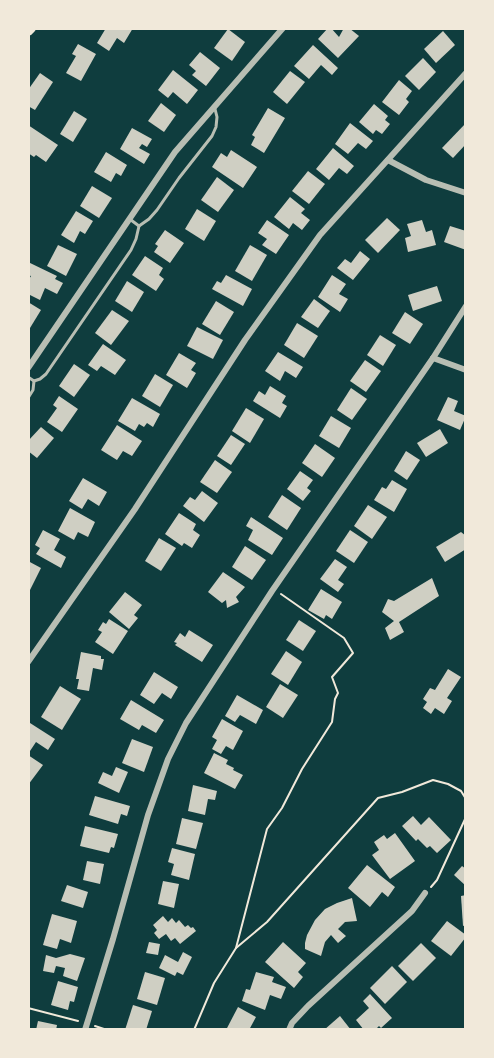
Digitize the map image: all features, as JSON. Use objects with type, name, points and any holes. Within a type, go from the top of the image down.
[{"type":"street","points":[[28,368],[175,152],[284,28]]},
{"type":"street","points":[[28,662],[152,483],[245,340],[320,235],[465,73]]},
{"type":"street","points":[[388,160],[426,180],[465,194]]},
{"type":"street","points":[[86,1026],[148,816],[168,759],[186,723],[273,589],[433,357],[465,306]]},
{"type":"street","points":[[433,357],[465,370]]},
{"type":"street","points":[[289,1029],[308,1006],[412,911],[425,893]]},
{"type":"lane","points":[[34,381],[46,374],[131,250],[139,226],[157,210],[212,136],[217,117],[214,107]]},
{"type":"lane","points":[[129,219],[139,226]]},
{"type":"lane","points":[[28,377],[34,381]]},
{"type":"lane","points":[[28,398],[33,390],[34,381]]},
{"type":"path","points":[[194,1029],[214,983],[236,948],[267,829],[282,808],[302,769],[332,722],[338,693],[332,677],[353,654],[344,638],[273,589]]},
{"type":"path","points":[[236,948],[267,922],[378,798],[433,780],[461,790],[465,799]]},
{"type":"path","points":[[425,893],[437,880],[465,817]]},
{"type":"path","points":[[28,1008],[86,1026],[107,1029]]},
{"type":"building","points":[[106,28],[133,28],[124,43],[117,38],[109,51],[97,43]]},
{"type":"building","points":[[328,28],[331,28],[339,37],[344,28],[349,28],[359,36],[338,58],[318,39]]},
{"type":"building","points":[[228,29],[245,42],[232,61],[214,48]]},
{"type":"building","points":[[443,31],[455,45],[436,63],[424,49]]},
{"type":"building","points":[[78,44],[96,54],[81,81],[66,73],[76,56],[72,54]]},
{"type":"building","points":[[313,45],[338,68],[332,75],[321,65],[309,79],[294,66]]},
{"type":"building","points":[[200,52],[220,68],[206,86],[192,75],[196,71],[189,65]]},
{"type":"building","points":[[423,58],[436,72],[419,90],[405,76]]},
{"type":"building","points":[[173,70],[198,90],[187,104],[173,92],[168,98],[158,90]]},
{"type":"building","points":[[290,71],[305,82],[287,104],[273,92]]},
{"type":"building","points":[[40,73],[53,82],[35,110],[28,106],[28,90]]},
{"type":"building","points":[[399,80],[412,91],[406,99],[409,102],[399,115],[382,102]]},
{"type":"building","points":[[161,103],[176,115],[164,132],[148,121]]},
{"type":"building","points":[[374,104],[388,116],[385,120],[390,124],[382,134],[376,130],[373,134],[359,122]]},
{"type":"building","points":[[268,108],[285,118],[264,153],[251,145],[255,137],[252,135]]},
{"type":"building","points":[[74,111],[87,119],[73,142],[60,134]]},
{"type":"building","points":[[350,123],[373,141],[366,149],[358,143],[348,154],[335,144]]},
{"type":"building","points":[[466,123],[466,144],[453,158],[442,148]]},
{"type":"building","points":[[28,125],[58,145],[46,162],[28,153]]},
{"type":"building","points":[[132,128],[152,139],[147,147],[142,144],[139,148],[150,154],[144,164],[120,149]]},
{"type":"building","points":[[333,148],[354,166],[347,174],[339,168],[329,180],[316,169]]},
{"type":"building","points":[[231,150],[257,167],[243,188],[212,167],[221,153],[227,157]]},
{"type":"building","points":[[106,152],[127,165],[121,176],[116,173],[111,182],[94,172]]},
{"type":"building","points":[[308,171],[325,184],[309,204],[292,191]]},
{"type":"building","points":[[217,177],[234,190],[218,212],[201,200]]},
{"type":"building","points":[[92,186],[112,198],[99,218],[80,206]]},
{"type":"building","points":[[290,197],[305,209],[301,213],[310,220],[302,230],[293,223],[289,229],[274,217]]},
{"type":"building","points":[[197,209],[216,221],[204,241],[185,229]]},
{"type":"building","points":[[76,211],[93,221],[85,234],[80,231],[74,243],[61,235]]},
{"type":"building","points":[[387,218],[400,230],[378,253],[365,240]]},
{"type":"building","points":[[267,220],[289,235],[276,254],[262,245],[267,239],[258,233]]},
{"type":"building","points":[[422,220],[426,232],[432,230],[436,245],[408,252],[405,238],[411,236],[407,224]]},
{"type":"building","points":[[450,226],[466,231],[466,250],[444,242]]},
{"type":"building","points":[[165,230],[184,243],[170,263],[154,252],[158,246],[155,244]]},
{"type":"building","points":[[58,245],[77,254],[66,276],[47,266]]},
{"type":"building","points":[[250,245],[267,255],[252,281],[235,271]]},
{"type":"building","points":[[360,251],[370,259],[353,280],[337,268],[345,259],[351,263]]},
{"type":"building","points":[[145,256],[163,268],[159,275],[164,279],[156,291],[132,275]]},
{"type":"building","points":[[28,262],[57,276],[55,279],[63,283],[57,294],[45,288],[40,300],[28,294],[28,281],[31,276],[28,275]]},
{"type":"building","points":[[226,275],[252,289],[243,306],[212,289],[217,281],[221,283]]},
{"type":"building","points":[[332,275],[346,284],[339,294],[348,299],[340,312],[318,297]]},
{"type":"building","points":[[127,281],[144,292],[132,312],[115,301]]},
{"type":"building","points":[[437,286],[442,301],[413,311],[408,295]]},
{"type":"building","points":[[314,299],[330,311],[318,328],[301,317]]},
{"type":"building","points":[[216,301],[234,312],[220,335],[202,324]]},
{"type":"building","points":[[28,302],[41,310],[30,328],[28,327]]},
{"type":"building","points":[[112,310],[129,321],[111,345],[95,333]]},
{"type":"building","points":[[405,312],[423,324],[410,344],[392,333]]},
{"type":"building","points":[[297,323],[318,336],[304,358],[284,345]]},
{"type":"building","points":[[197,327],[223,340],[213,359],[187,346]]},
{"type":"building","points":[[380,335],[396,345],[383,366],[367,355]]},
{"type":"building","points":[[103,344],[126,360],[115,375],[101,366],[97,371],[88,365]]},
{"type":"building","points":[[278,352],[303,367],[296,378],[285,371],[280,381],[265,371]]},
{"type":"building","points":[[179,353],[196,363],[191,370],[196,373],[187,388],[166,375]]},
{"type":"building","points":[[365,360],[381,371],[366,392],[350,381]]},
{"type":"building","points":[[74,364],[90,375],[74,397],[59,386]]},
{"type":"building","points":[[155,374],[173,385],[160,407],[142,396]]},
{"type":"building","points":[[270,386],[286,396],[282,403],[287,406],[280,418],[253,401],[259,391],[265,395]]},
{"type":"building","points":[[351,388],[367,399],[352,420],[337,410]]},
{"type":"building","points":[[59,396],[78,409],[62,432],[47,422],[57,408],[53,405]]},
{"type":"building","points":[[448,397],[458,401],[454,411],[466,416],[460,430],[437,420]]},
{"type":"building","points":[[132,398],[160,414],[153,427],[147,423],[144,427],[139,424],[135,431],[118,421]]},
{"type":"building","points":[[246,408],[264,419],[250,443],[232,431]]},
{"type":"building","points":[[331,416],[351,428],[339,448],[319,436]]},
{"type":"building","points":[[117,425],[142,441],[132,456],[123,451],[117,460],[101,450]]},
{"type":"building","points":[[41,427],[54,438],[37,458],[28,451],[28,441]]},
{"type":"building","points":[[440,429],[448,443],[426,457],[417,443]]},
{"type":"building","points":[[231,435],[245,444],[231,465],[217,456]]},
{"type":"building","points":[[315,444],[335,458],[322,477],[302,463]]},
{"type":"building","points":[[406,451],[420,460],[407,480],[394,471]]},
{"type":"building","points":[[215,460],[232,472],[217,493],[200,482]]},
{"type":"building","points":[[300,471],[313,480],[307,488],[311,491],[303,501],[287,489]]},
{"type":"building","points":[[83,478],[107,492],[99,506],[88,499],[82,509],[69,501]]},
{"type":"building","points":[[392,480],[407,489],[394,512],[374,500],[382,487],[386,489]]},
{"type":"building","points":[[202,491],[218,503],[204,522],[183,506],[190,497],[195,500]]},
{"type":"building","points":[[282,495],[301,508],[287,530],[268,517]]},
{"type":"building","points":[[368,505],[387,517],[372,539],[354,526]]},
{"type":"building","points":[[70,508],[95,522],[88,537],[78,532],[74,540],[58,531]]},
{"type":"building","points":[[179,513],[196,524],[193,530],[200,535],[192,548],[184,543],[182,546],[165,534]]},
{"type":"building","points":[[251,517],[283,538],[272,555],[248,540],[253,530],[246,526]]},
{"type":"building","points":[[43,530],[60,539],[54,550],[66,557],[61,568],[36,554],[40,548],[35,545]]},
{"type":"building","points":[[350,530],[368,542],[354,563],[336,551]]},
{"type":"building","points":[[461,532],[466,536],[466,549],[445,562],[436,547]]},
{"type":"building","points":[[159,538],[176,548],[161,571],[145,561]]},
{"type":"building","points":[[245,546],[266,560],[252,580],[232,567]]},
{"type":"building","points":[[335,559],[347,567],[338,580],[344,584],[338,592],[320,579]]},
{"type":"building","points":[[28,561],[41,568],[30,590],[28,590]]},
{"type":"building","points":[[223,572],[245,587],[236,597],[239,602],[227,608],[226,600],[222,603],[208,592]]},
{"type":"building","points":[[432,578],[439,596],[399,622],[404,632],[390,640],[385,628],[394,621],[382,612],[388,599],[394,601]]},
{"type":"building","points":[[321,589],[342,602],[332,619],[326,615],[324,619],[308,610]]},
{"type":"building","points":[[125,592],[142,605],[134,615],[138,618],[129,629],[109,612]]},
{"type":"building","points":[[109,619],[128,631],[113,654],[95,642],[102,632],[98,630],[103,622],[106,624]]},
{"type":"building","points":[[299,620],[316,631],[303,651],[286,640]]},
{"type":"building","points":[[189,630],[213,645],[202,662],[175,645],[177,643],[174,642],[180,633],[185,637]]},
{"type":"building","points":[[286,651],[302,662],[288,685],[271,674]]},
{"type":"building","points":[[81,652],[101,656],[101,659],[104,659],[102,670],[93,668],[89,691],[77,689],[79,679],[76,679]]},
{"type":"building","points":[[448,669],[461,677],[447,698],[452,701],[444,714],[435,708],[431,714],[423,708],[427,702],[423,699],[430,688],[435,690]]},
{"type":"building","points":[[154,672],[178,687],[171,699],[162,693],[154,704],[140,695]]},
{"type":"building","points":[[280,684],[298,695],[283,718],[266,707]]},
{"type":"building","points":[[60,686],[81,699],[62,730],[41,717]]},
{"type":"building","points":[[237,695],[263,710],[256,724],[240,715],[235,722],[225,716]]},
{"type":"building","points":[[131,700],[164,720],[156,733],[142,725],[139,730],[120,719]]},
{"type":"building","points":[[222,719],[243,731],[233,750],[226,746],[221,754],[212,749],[217,740],[212,737]]},
{"type":"building","points":[[30,723],[55,739],[48,750],[36,742],[28,754],[28,726]]},
{"type":"building","points":[[132,739],[153,747],[144,772],[122,763]]},
{"type":"building","points":[[214,753],[228,760],[226,764],[243,775],[235,789],[204,773]]},
{"type":"building","points":[[28,755],[43,765],[28,785]]},
{"type":"building","points":[[116,767],[128,772],[119,793],[98,783],[103,772],[112,776]]},
{"type":"building","points":[[193,785],[217,791],[215,800],[208,799],[205,815],[188,811]]},
{"type":"building","points":[[95,796],[130,806],[127,816],[121,814],[118,824],[89,815]]},
{"type":"building","points":[[413,816],[421,825],[429,817],[451,840],[437,853],[430,846],[427,848],[418,839],[416,841],[402,826]]},
{"type":"building","points":[[182,818],[203,823],[196,849],[176,844]]},
{"type":"building","points":[[85,826],[118,834],[114,848],[111,847],[109,853],[80,846]]},
{"type":"building","points":[[395,833],[415,861],[390,879],[372,855],[379,850],[374,842],[384,835],[387,839]]},
{"type":"building","points":[[172,848],[195,854],[189,880],[171,875],[174,864],[168,862]]},
{"type":"building","points":[[87,861],[104,864],[100,884],[83,880]]},
{"type":"building","points":[[367,865],[395,887],[388,897],[382,892],[370,907],[348,888]]},
{"type":"building","points":[[462,866],[466,869],[466,886],[454,875]]},
{"type":"building","points":[[163,881],[179,884],[174,908],[158,904]]},
{"type":"building","points":[[67,885],[88,892],[83,908],[61,901]]},
{"type":"building","points":[[466,895],[466,925],[463,926],[461,896]]},
{"type":"building","points":[[352,898],[357,921],[345,922],[338,929],[346,936],[338,943],[331,935],[325,942],[321,956],[305,949],[307,935],[315,920],[325,909]]},
{"type":"building","points":[[52,914],[77,921],[71,943],[60,939],[57,949],[43,945]]},
{"type":"building","points":[[163,916],[168,922],[172,918],[176,923],[179,920],[185,927],[188,925],[196,931],[180,944],[175,938],[171,941],[166,934],[159,939],[154,933],[157,930],[153,925]]},
{"type":"building","points":[[447,921],[466,935],[451,956],[431,941]]},
{"type":"building","points":[[149,942],[160,944],[158,955],[146,953]]},
{"type":"building","points":[[283,942],[306,963],[298,972],[303,977],[294,988],[265,962]]},
{"type":"building","points":[[421,943],[436,958],[413,981],[398,966]]},
{"type":"building","points":[[183,952],[192,957],[183,975],[177,972],[175,976],[159,968],[165,955],[178,962]]},
{"type":"building","points":[[70,954],[85,958],[77,981],[63,976],[65,968],[56,966],[54,973],[43,971],[46,955],[56,958]]},
{"type":"building","points":[[392,966],[407,982],[385,1004],[370,988]]},
{"type":"building","points":[[145,972],[165,978],[157,1005],[137,999]]},
{"type":"building","points":[[256,972],[274,977],[272,982],[286,987],[281,999],[270,995],[265,1010],[242,1001],[246,989],[250,990]]},
{"type":"building","points":[[58,981],[78,987],[74,1002],[70,1001],[68,1010],[51,1005]]},
{"type":"building","points":[[370,994],[392,1018],[381,1028],[379,1026],[375,1030],[364,1030],[356,1020],[369,1008],[363,1001]]},
{"type":"building","points":[[133,1005],[152,1011],[146,1030],[125,1030]]},
{"type":"building","points":[[238,1007],[256,1017],[249,1030],[226,1030]]},
{"type":"building","points":[[340,1016],[351,1030],[324,1030]]},
{"type":"building","points":[[38,1021],[57,1025],[56,1030],[36,1030]]}]
